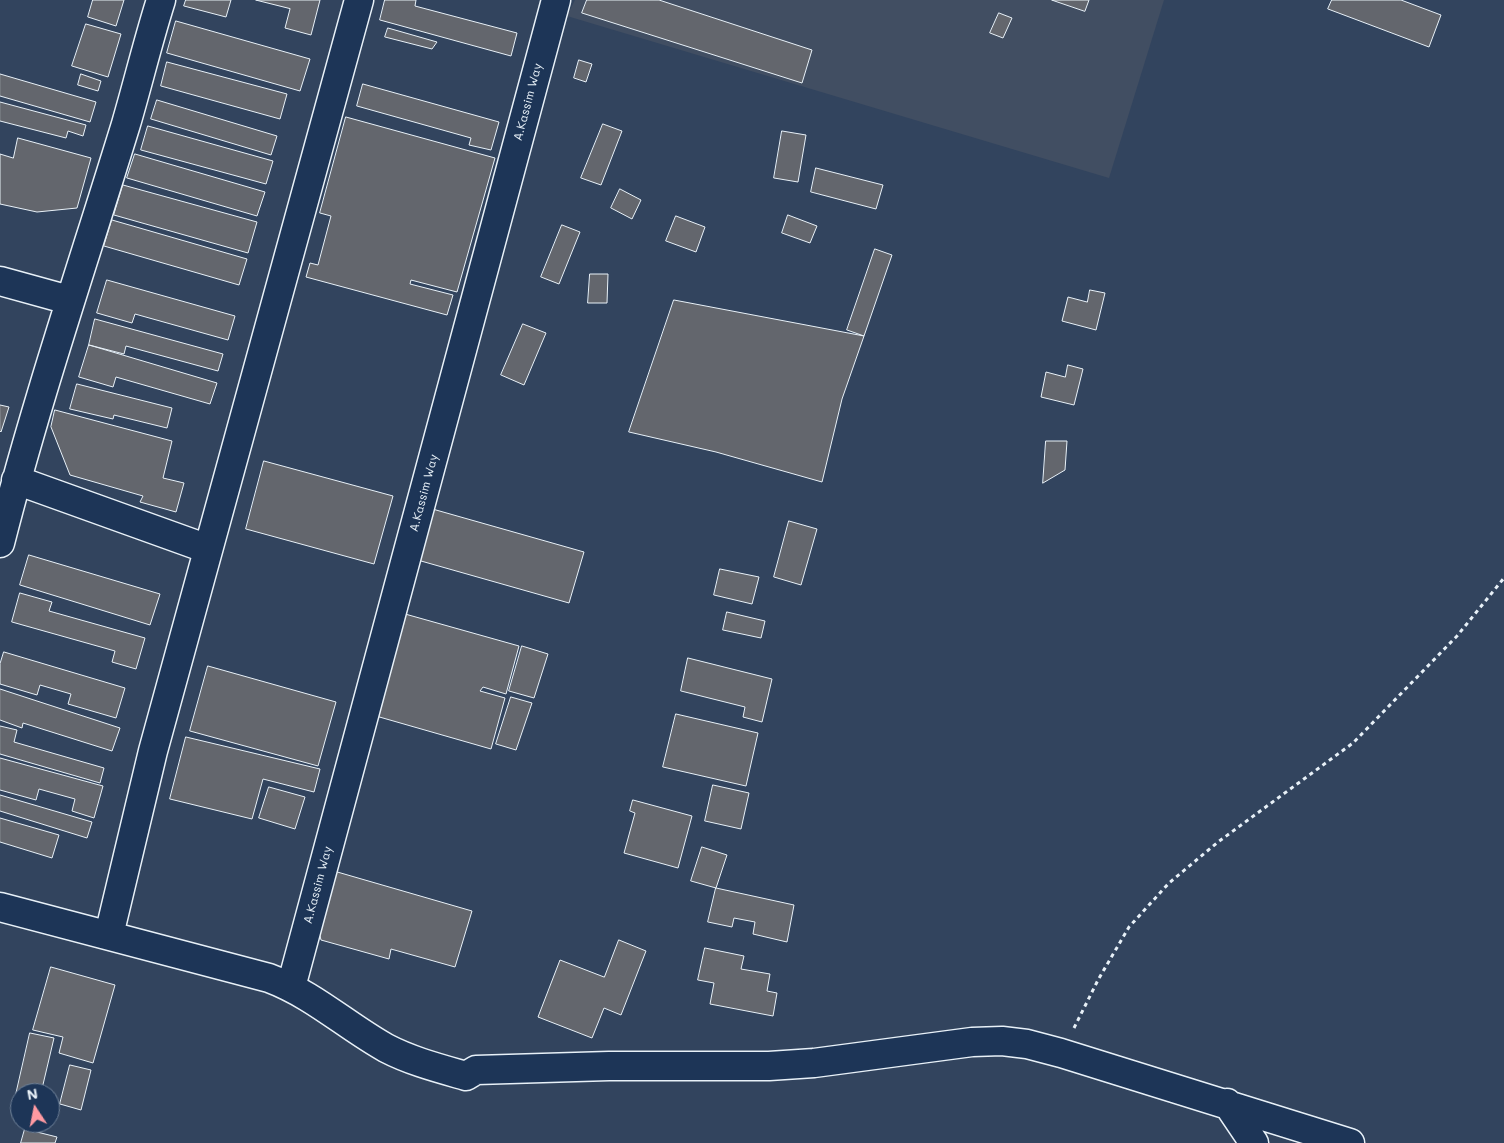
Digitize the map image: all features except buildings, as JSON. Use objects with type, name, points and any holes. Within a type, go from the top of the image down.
[{"type":"street","points":[[0,542],[16,480],[69,300],[126,123],[161,0]]},
{"type":"street","points":[[109,936],[153,751],[359,0]]},
{"type":"street","name":"A.Kassim Way","points":[[291,987],[556,0]]},
{"type":"street","points":[[0,281],[69,300]]},
{"type":"street","points":[[16,480],[208,549]]},
{"type":"street","points":[[0,907],[255,973],[291,987],[318,1002],[385,1048],[416,1062],[466,1076],[476,1070],[609,1066],[769,1066],[814,1063],[972,1042],[1002,1041],[1027,1044],[1061,1053],[1227,1103],[1350,1143]]},
{"type":"street","points":[[1227,1103],[1254,1143]]},
{"type":"path","points":[[1061,1053],[1098,980],[1129,927],[1169,883],[1218,842],[1353,743],[1457,636],[1504,578]]},
{"type":"shaded area","points":[[575,0],[1164,0],[1109,178],[567,16]]}]
